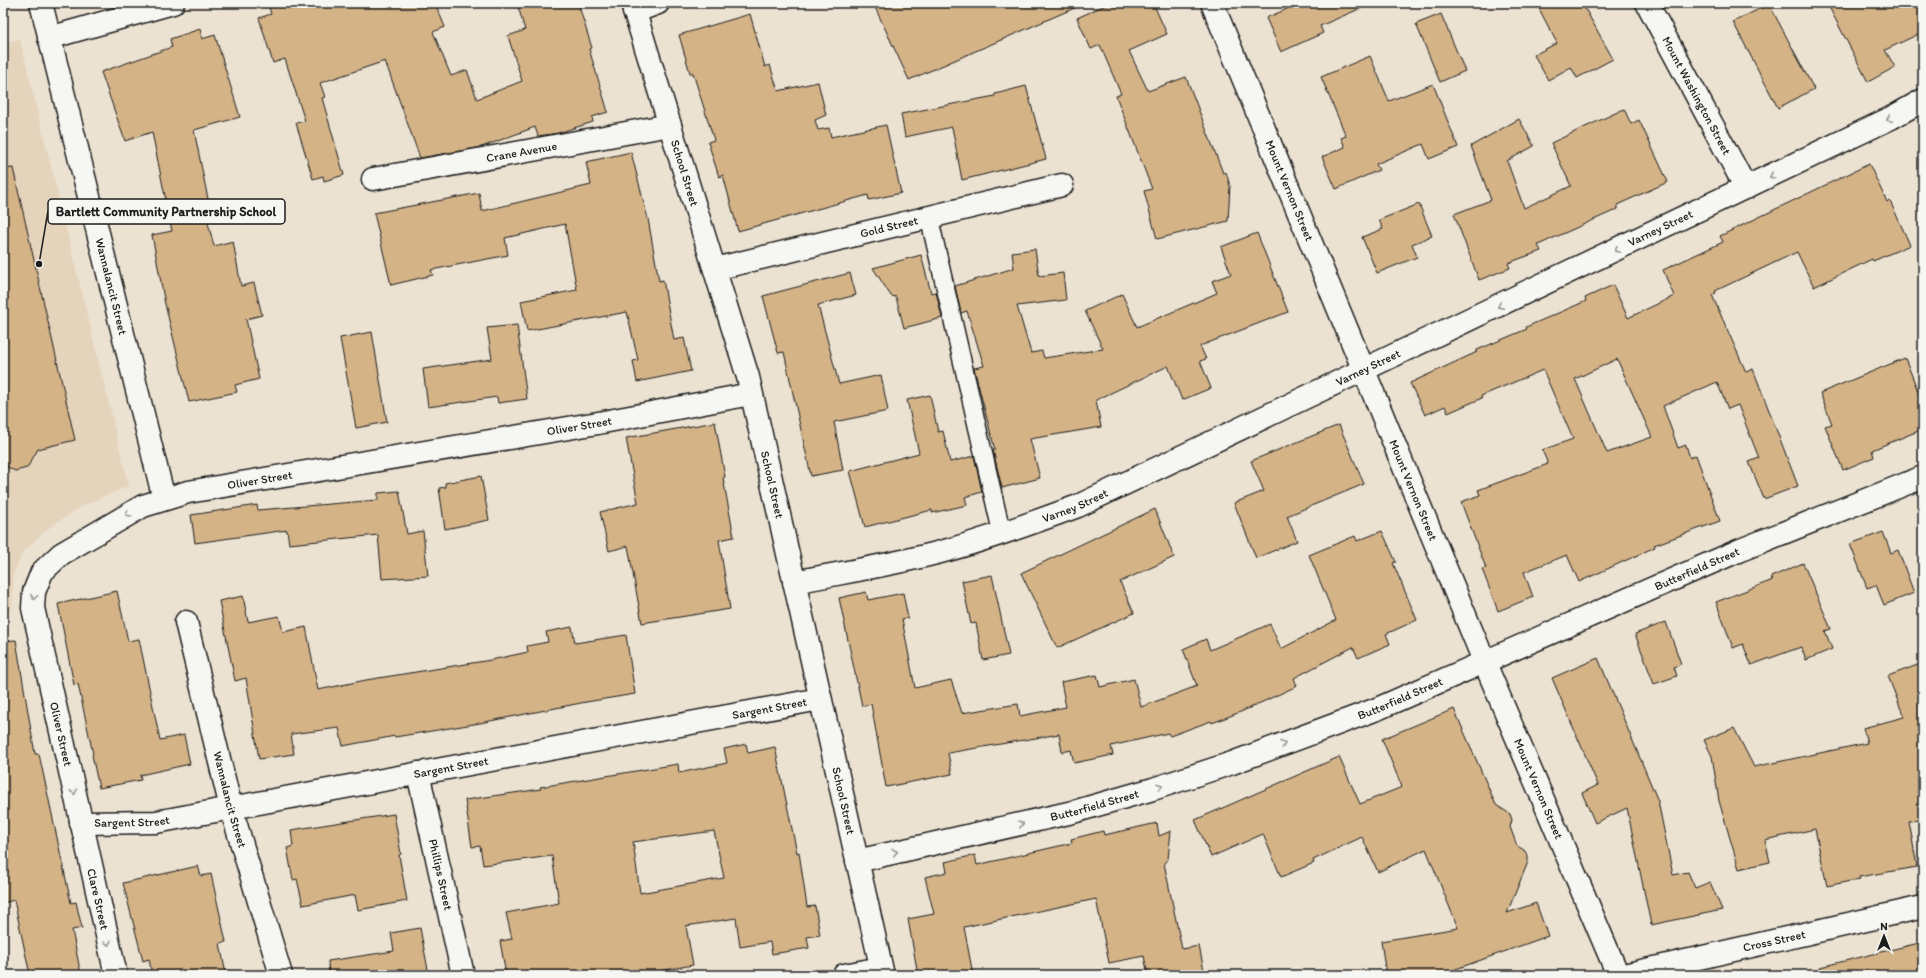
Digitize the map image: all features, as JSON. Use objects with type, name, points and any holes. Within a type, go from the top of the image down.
[{"type":"street","name":"Wannalancit Street","points":[[41,3],[164,499]]},
{"type":"street","points":[[49,38],[173,3]]},
{"type":"street","points":[[633,7],[658,3]]},
{"type":"street","name":"Mount Vernon Street","points":[[1212,3],[1484,661],[1618,975]]},
{"type":"street","name":"Mount Washington Street","points":[[1647,3],[1746,188]]},
{"type":"street","name":"School Street","points":[[633,7],[715,269],[751,394],[882,971]]},
{"type":"street","name":"Varney Street","points":[[794,582],[891,564],[947,550],[1002,534],[1078,506],[1746,188],[1891,118],[1923,100]]},
{"type":"street","name":"Crane Avenue","points":[[373,179],[670,125]]},
{"type":"street","name":"Gold Street","points":[[715,269],[1062,184]]},
{"type":"street","name":"Oliver Street","points":[[81,823],[33,608],[34,592],[42,572],[61,554],[143,506],[196,491],[598,423],[751,394]]},
{"type":"street","name":"Butterfield Street","points":[[857,861],[1072,812],[1153,789],[1232,763],[1377,710],[1484,661],[1738,551],[1923,477]]},
{"type":"street","name":"Wannalancit Street","points":[[186,622],[230,808],[280,975]]},
{"type":"street","name":"Sargent Street","points":[[81,823],[156,822],[820,699]]},
{"type":"street","name":"Phillips Street","points":[[418,773],[463,975]]},
{"type":"street","name":"Clare Street","points":[[81,823],[116,975]]},
{"type":"street","name":"Cross Street","points":[[1624,975],[1923,907]]},
{"type":"street","points":[[844,975],[882,971]]},
{"type":"lane","points":[[929,217],[1002,534]]},
{"type":"shaded area","points":[[20,39],[129,486],[84,505],[50,527],[23,552],[13,574],[12,609],[3,611],[3,43]]},
{"type":"building","points":[[281,3],[435,3],[445,27],[433,32],[451,76],[467,70],[477,99],[522,81],[508,36],[525,30],[517,3],[578,3],[592,48],[589,49],[608,112],[592,117],[593,122],[558,133],[538,136],[535,127],[482,147],[420,158],[385,61],[320,83],[325,97],[322,98],[344,175],[324,181],[323,176],[313,179],[296,123],[305,121],[285,59],[273,63],[259,18],[271,14],[269,7]]},
{"type":"building","points":[[873,3],[1086,3],[909,80]]},
{"type":"building","points":[[1110,3],[1153,3],[1167,34],[1129,51],[1148,91],[1186,77],[1223,173],[1226,172],[1230,186],[1228,221],[1157,239],[1144,191],[1152,189],[1116,96],[1121,94],[1100,45],[1091,49],[1077,18]]},
{"type":"building","points":[[1284,3],[1373,3],[1320,26],[1323,33],[1281,52],[1266,18],[1287,9]]},
{"type":"building","points":[[1536,3],[1582,3],[1613,59],[1577,78],[1571,67],[1548,80],[1534,55],[1557,43]]},
{"type":"building","points":[[1827,3],[1923,3],[1923,32],[1885,50],[1895,67],[1868,82]]},
{"type":"building","points":[[1769,4],[1814,89],[1778,108],[1733,22]]},
{"type":"building","points":[[750,14],[765,67],[770,65],[778,91],[818,82],[826,115],[815,120],[818,130],[829,128],[831,137],[886,125],[901,193],[869,200],[868,195],[738,231],[723,175],[719,177],[708,142],[714,140],[693,73],[690,73],[679,35]]},
{"type":"building","points":[[1441,14],[1465,71],[1440,82],[1416,24]]},
{"type":"building","points":[[200,29],[202,39],[215,35],[240,117],[194,130],[210,209],[205,211],[214,246],[233,241],[241,286],[254,283],[262,315],[246,319],[259,379],[235,385],[237,392],[189,402],[165,304],[152,235],[172,231],[152,132],[125,141],[101,72],[172,47],[170,39]]},
{"type":"building","points":[[1370,56],[1389,101],[1433,84],[1458,147],[1429,159],[1423,144],[1376,164],[1379,170],[1336,189],[1322,157],[1345,147],[1341,138],[1346,136],[1321,77]]},
{"type":"building","points":[[1026,86],[1046,159],[962,180],[952,127],[905,137],[901,114],[995,96],[995,94]]},
{"type":"building","points":[[1624,109],[1631,124],[1639,120],[1668,182],[1617,205],[1618,209],[1538,245],[1541,251],[1508,263],[1510,268],[1479,280],[1454,214],[1491,200],[1471,146],[1519,119],[1534,146],[1507,161],[1524,208],[1571,186],[1551,143]]},
{"type":"building","points":[[631,152],[648,219],[659,281],[663,280],[674,340],[684,338],[691,371],[637,382],[633,361],[638,360],[627,312],[527,331],[521,301],[577,290],[565,224],[505,238],[508,255],[431,270],[433,275],[391,285],[374,213],[479,193],[482,211],[591,185],[586,162]]},
{"type":"building","points":[[1869,164],[1887,202],[1890,201],[1910,245],[1873,261],[1872,259],[1814,287],[1797,252],[1715,291],[1716,293],[1712,295],[1746,372],[1753,369],[1798,486],[1764,499],[1749,462],[1759,458],[1738,405],[1728,409],[1717,382],[1663,406],[1678,448],[1686,445],[1690,458],[1696,455],[1720,521],[1654,545],[1655,547],[1579,582],[1567,555],[1524,572],[1533,597],[1498,611],[1482,569],[1486,568],[1461,502],[1480,495],[1478,490],[1548,464],[1542,450],[1573,439],[1543,370],[1481,396],[1482,398],[1448,413],[1445,406],[1425,415],[1410,383],[1477,352],[1477,350],[1527,329],[1526,327],[1586,301],[1585,298],[1613,285],[1628,318],[1674,296],[1663,270],[1723,242],[1720,236]],"holes":[[[1617,359],[1652,437],[1607,453],[1575,379]]]},
{"type":"building","points":[[13,168],[75,440],[38,449],[27,468],[15,471],[4,465],[3,458],[3,169]]},
{"type":"building","points":[[1419,204],[1432,236],[1412,244],[1417,257],[1377,273],[1362,237],[1383,229],[1379,220]]},
{"type":"building","points":[[1257,233],[1288,312],[1200,346],[1206,359],[1200,361],[1211,388],[1182,400],[1168,366],[1096,400],[1101,427],[1030,439],[1040,478],[1002,488],[993,450],[995,450],[974,368],[984,366],[967,311],[961,313],[955,286],[1014,268],[1012,252],[1035,249],[1039,276],[1063,273],[1066,300],[1017,306],[1031,353],[1042,351],[1044,358],[1103,349],[1085,311],[1122,294],[1137,327],[1217,293],[1212,281],[1231,274],[1221,247]]},
{"type":"building","points":[[921,255],[931,293],[936,292],[942,318],[904,328],[896,297],[891,296],[873,268]]},
{"type":"building","points":[[850,273],[856,295],[818,305],[839,384],[881,375],[888,411],[834,422],[843,470],[811,476],[784,352],[778,353],[763,296]]},
{"type":"building","points":[[517,325],[527,399],[498,403],[497,397],[428,407],[423,369],[492,359],[487,328]]},
{"type":"building","points":[[372,332],[387,422],[356,428],[340,338]]},
{"type":"building","points":[[1905,358],[1923,404],[1923,429],[1872,450],[1874,457],[1843,470],[1825,426],[1832,424],[1820,393]]},
{"type":"building","points":[[930,395],[938,432],[943,431],[950,462],[974,456],[982,492],[965,497],[967,505],[932,513],[932,510],[865,527],[850,471],[919,453],[907,400]]},
{"type":"building","points":[[715,422],[725,477],[723,478],[734,537],[719,540],[730,609],[642,623],[628,546],[609,551],[600,512],[638,503],[626,438]]},
{"type":"building","points":[[1339,425],[1364,484],[1287,516],[1297,541],[1256,558],[1234,503],[1264,491],[1251,461]]},
{"type":"building","points":[[481,476],[489,520],[445,529],[439,488],[446,487],[445,483]]},
{"type":"building","points":[[399,491],[407,534],[423,531],[428,576],[382,579],[378,535],[289,544],[287,530],[195,543],[191,515],[257,505],[258,510],[378,500],[378,493]]},
{"type":"building","points":[[1155,509],[1174,557],[1120,582],[1134,613],[1057,648],[1021,573]]},
{"type":"building","points":[[1382,531],[1396,562],[1393,563],[1417,620],[1386,634],[1390,644],[1358,658],[1353,647],[1294,678],[1297,686],[1243,711],[1212,723],[1211,721],[1170,736],[1168,733],[1111,746],[1113,755],[1074,763],[1071,750],[1062,752],[1059,734],[948,753],[952,774],[886,787],[871,704],[862,706],[839,598],[866,592],[868,600],[903,593],[908,618],[902,619],[915,688],[951,680],[962,713],[1018,704],[1020,716],[1066,707],[1061,682],[1097,675],[1100,687],[1134,679],[1141,707],[1197,686],[1183,649],[1206,639],[1210,650],[1270,624],[1281,649],[1336,620],[1309,555],[1355,536],[1357,541]]},
{"type":"building","points":[[1883,532],[1891,553],[1898,550],[1914,593],[1884,605],[1876,585],[1867,588],[1850,544]]},
{"type":"building","points":[[1803,563],[1831,629],[1825,631],[1832,649],[1806,660],[1801,647],[1751,665],[1743,644],[1733,648],[1716,602],[1773,580],[1771,577]]},
{"type":"building","points":[[992,575],[1009,655],[983,660],[976,623],[971,624],[962,581]]},
{"type":"building","points":[[117,591],[128,641],[139,639],[160,740],[184,735],[190,764],[140,775],[141,780],[99,788],[78,684],[74,685],[58,604]]},
{"type":"building","points":[[243,596],[248,622],[279,616],[283,632],[306,627],[318,690],[366,680],[491,660],[528,652],[527,646],[548,642],[546,632],[572,627],[575,643],[626,635],[635,694],[480,723],[395,736],[343,746],[339,728],[291,734],[294,754],[259,759],[246,678],[235,681],[219,601]]},
{"type":"building","points":[[1666,622],[1681,664],[1674,667],[1677,676],[1654,684],[1635,634]]},
{"type":"building","points":[[16,640],[35,754],[39,754],[71,903],[76,902],[82,928],[72,930],[81,975],[30,975],[14,900],[3,903],[3,641]]},
{"type":"building","points":[[1598,658],[1658,801],[1673,875],[1688,872],[1695,888],[1710,882],[1722,910],[1651,925],[1627,808],[1595,823],[1582,793],[1598,785],[1552,678]]},
{"type":"building","points":[[1923,663],[1923,820],[1909,821],[1917,867],[1859,877],[1860,879],[1827,886],[1815,829],[1765,840],[1770,862],[1739,869],[1719,801],[1712,756],[1704,740],[1734,728],[1754,767],[1867,743],[1863,728],[1904,717],[1888,676]]},
{"type":"building","points":[[1454,709],[1496,805],[1510,814],[1512,820],[1510,827],[1517,846],[1524,850],[1528,856],[1528,862],[1507,913],[1536,903],[1548,936],[1442,974],[1386,975],[1381,941],[1458,928],[1426,849],[1378,872],[1362,837],[1313,860],[1314,863],[1281,877],[1263,834],[1211,857],[1195,820],[1339,757],[1360,804],[1402,787],[1382,739]]},
{"type":"building","points":[[746,744],[748,753],[775,747],[797,853],[799,852],[807,907],[815,906],[820,935],[807,937],[809,948],[772,954],[770,942],[740,947],[736,918],[686,926],[693,965],[636,975],[506,975],[500,941],[512,939],[506,913],[559,903],[552,856],[483,865],[480,846],[472,847],[465,800],[541,789],[540,787],[678,764],[679,773],[727,763],[724,749]],"holes":[[[714,831],[724,878],[640,893],[633,842]]]},
{"type":"building","points":[[394,814],[407,901],[358,910],[355,895],[303,905],[297,879],[293,880],[287,848],[293,846],[291,830]]},
{"type":"building","points":[[1157,823],[1159,836],[1171,831],[1168,859],[1164,863],[1182,949],[1199,946],[1205,975],[1148,975],[1144,956],[1109,963],[1096,899],[964,927],[973,975],[918,975],[908,919],[934,914],[925,877],[947,872],[945,862],[975,855],[977,865],[1072,843],[1071,839],[1103,831],[1104,835]]},
{"type":"building","points":[[198,866],[201,876],[211,874],[226,942],[220,943],[226,975],[152,975],[149,959],[143,961],[123,883]]},
{"type":"building","points":[[420,928],[429,975],[329,975],[328,961],[394,951],[391,933]]},
{"type":"building","points":[[1923,942],[1923,975],[1821,975],[1820,967]]},
{"type":"place","name":"Bartlett Community Partnership School","points":[[39,264]]}]
